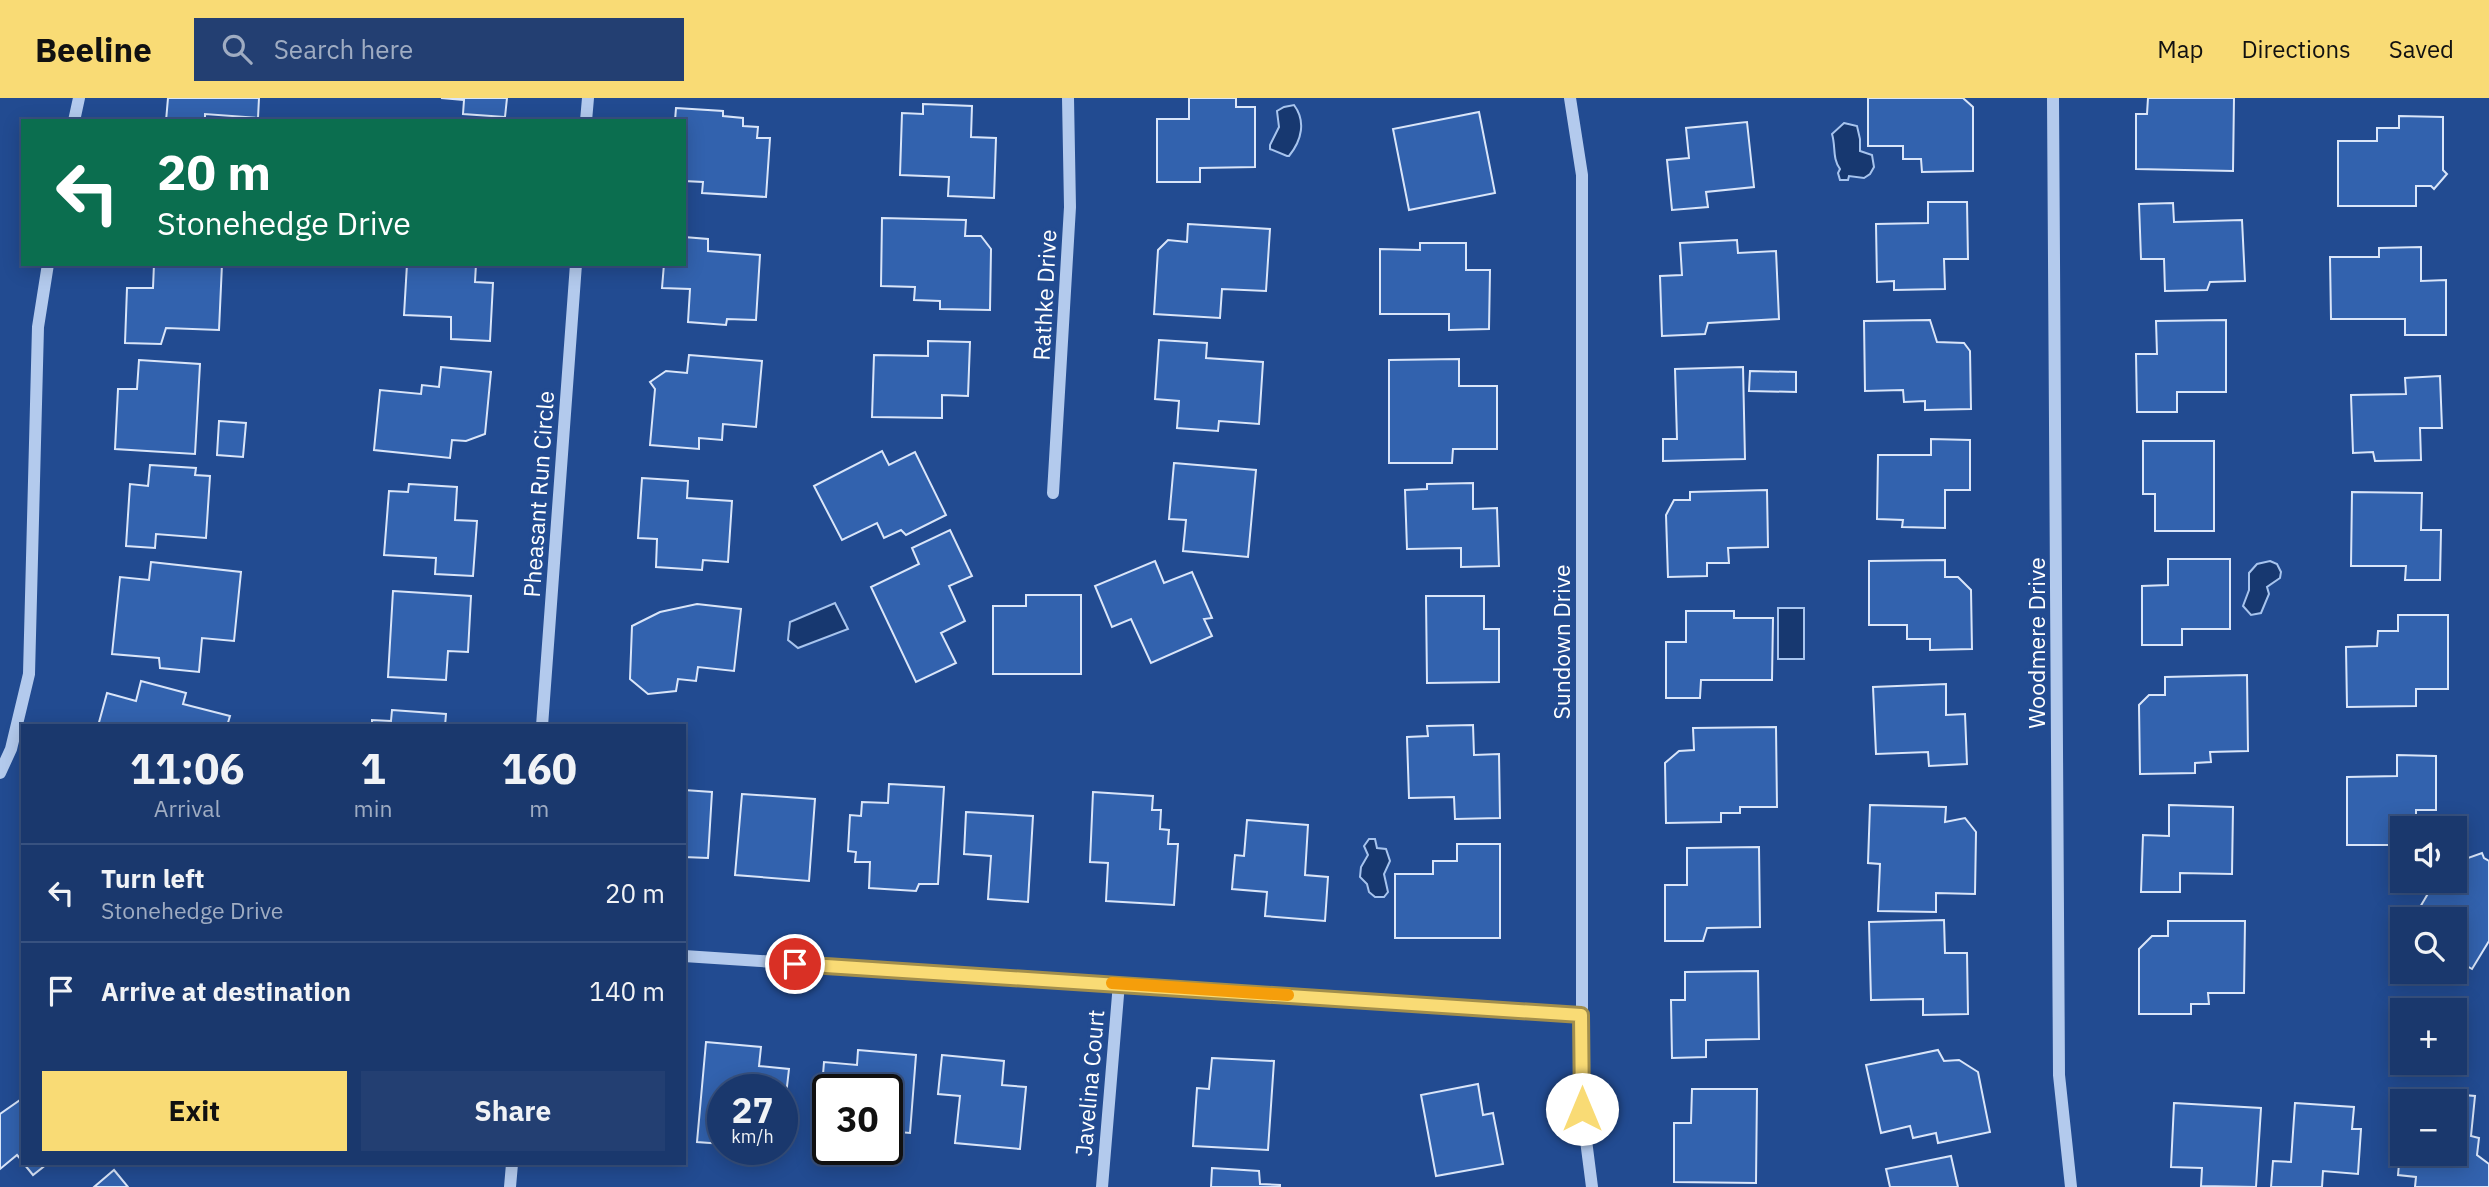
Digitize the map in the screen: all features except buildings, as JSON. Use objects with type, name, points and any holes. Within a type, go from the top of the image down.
[{"type":"street","points":[[74,119],[79,98]]},
{"type":"street","points":[[586,119],[587,98]]},
{"type":"street","name":"Rathke Drive","points":[[1053,494],[1070,207],[1068,98]]},
{"type":"street","name":"Sundown Drive","points":[[1570,98],[1582,175],[1581,1015],[1582,1109],[1591,1187]]},
{"type":"street","name":"Woodmere Drive","points":[[2053,98],[2059,1075],[2071,1187]]},
{"type":"street","points":[[0,773],[11,749],[29,674],[38,327],[48,266]]},
{"type":"street","name":"Pheasant Run Circle","points":[[542,724],[576,266]]},
{"type":"street","points":[[686,956],[1581,1015]]},
{"type":"street","name":"Javelina Court","points":[[1102,1187],[1119,983]]},
{"type":"street","points":[[510,1187],[512,1165]]},
{"type":"water","points":[[1294,105],[1300,117],[1301,130],[1297,144],[1287,156],[1270,149],[1270,145],[1279,127],[1277,111]]},
{"type":"water","points":[[1844,123],[1857,126],[1860,151],[1872,155],[1874,167],[1864,178],[1849,176],[1848,180],[1840,180],[1832,134]]},
{"type":"water","points":[[2270,561],[2277,564],[2281,572],[2280,578],[2267,587],[2269,594],[2261,613],[2251,615],[2243,606],[2249,590],[2249,573],[2257,564]]},
{"type":"water","points":[[835,603],[848,629],[798,648],[788,640],[790,622]]},
{"type":"water","points":[[1778,608],[1804,608],[1804,659],[1778,659]]},
{"type":"water","points":[[1369,839],[1375,839],[1377,848],[1386,849],[1390,861],[1384,874],[1388,892],[1384,897],[1375,897],[1369,892],[1367,884],[1360,877],[1361,867],[1368,855],[1364,846]]},
{"type":"slow traffic","points":[[1112,983],[1288,995]]},
{"type":"route","points":[[795,964],[1581,1015],[1582,1109]]}]
